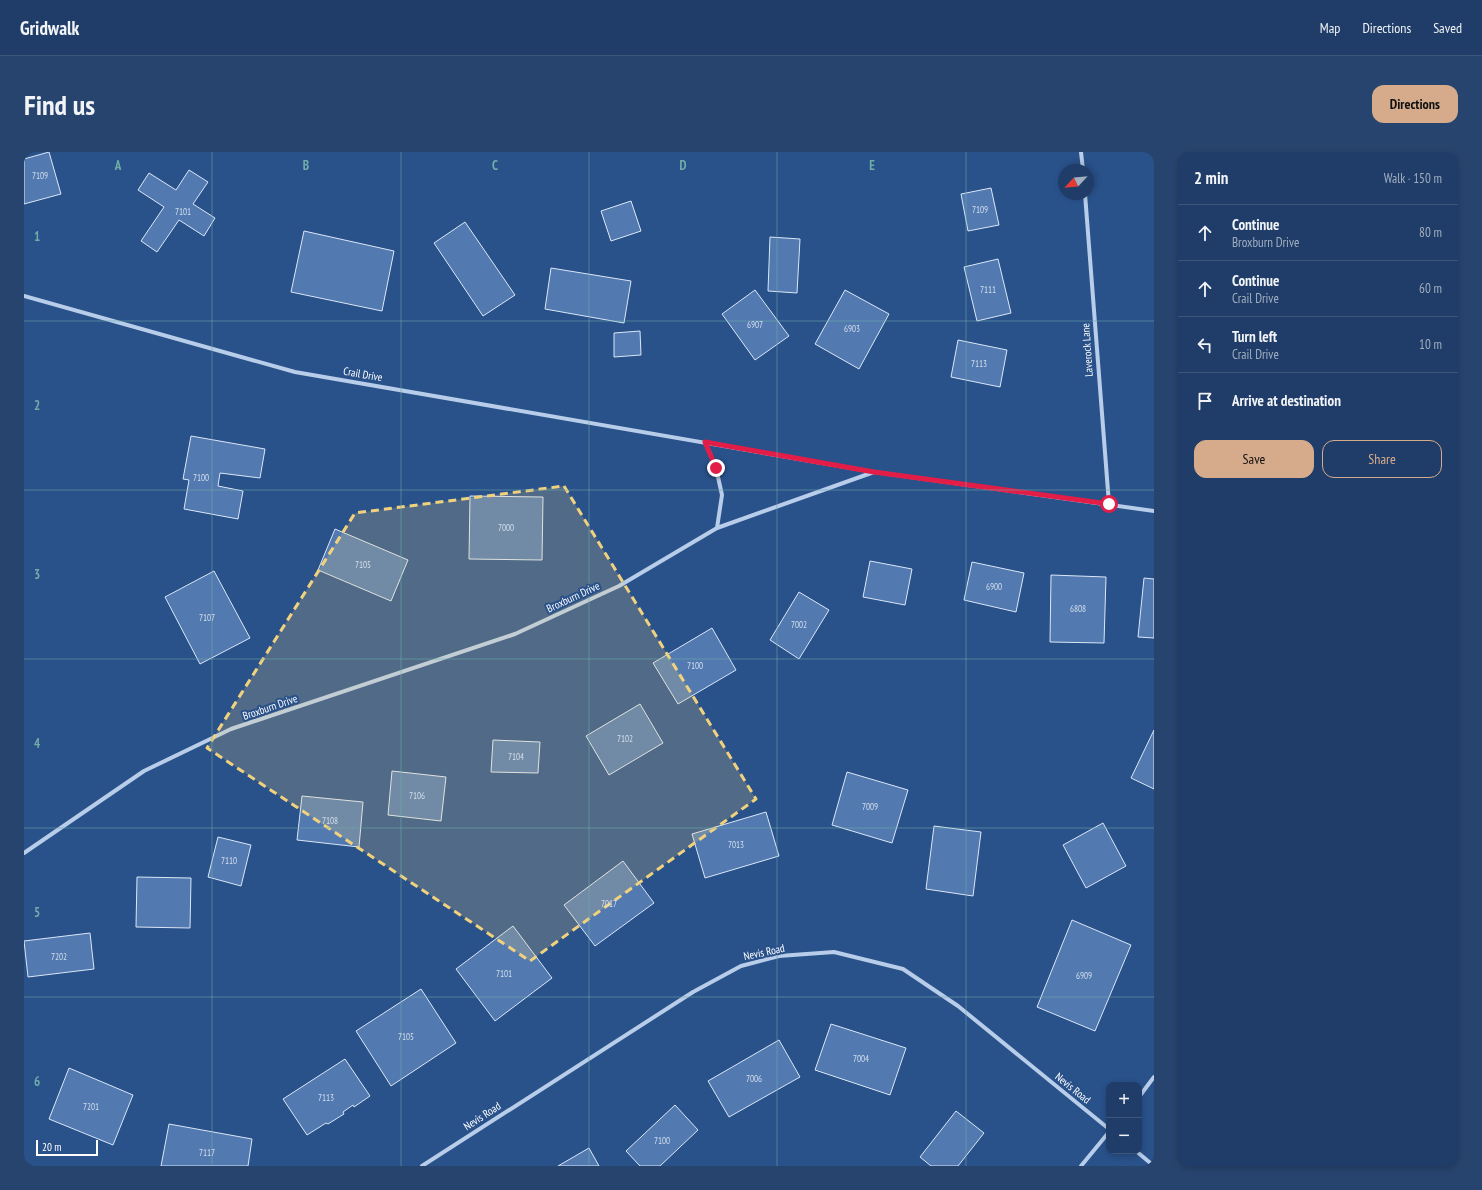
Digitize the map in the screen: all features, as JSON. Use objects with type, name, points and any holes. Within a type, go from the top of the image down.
[{"type":"street","points":[[1081,152],[1082,164]]},
{"type":"street","name":"Laverock Lane","points":[[1084,200],[1109,504]]},
{"type":"street","name":"Crail Drive","points":[[24,296],[295,372],[874,472]]},
{"type":"street","points":[[705,442],[716,468],[722,495],[717,528]]},
{"type":"street","name":"Broxburn Drive","points":[[24,853],[144,772],[232,729],[515,634],[619,586],[717,528],[874,472],[1154,511]]},
{"type":"street","name":"Nevis Road","points":[[422,1166],[693,992],[741,966],[779,956],[834,952],[903,969],[958,1006],[1106,1128]]},
{"type":"street","points":[[1142,1093],[1154,1076]]},
{"type":"street","points":[[1081,1166],[1106,1134]]},
{"type":"street","points":[[1140,1154],[1154,1166]]},
{"type":"highlighted area","points":[[564,486],[756,799],[530,961],[207,748],[355,513]]},
{"type":"building","points":[[49,152],[61,194],[24,204],[24,159]]},
{"type":"building","points":[[189,170],[208,182],[193,204],[215,218],[204,236],[179,220],[157,252],[141,241],[164,207],[138,190],[149,173],[176,190]]},
{"type":"building","points":[[991,188],[999,225],[968,231],[961,194]]},
{"type":"building","points":[[631,201],[641,231],[611,241],[601,211]]},
{"type":"building","points":[[465,222],[515,295],[483,316],[434,243]]},
{"type":"building","points":[[304,231],[394,251],[382,311],[291,292]]},
{"type":"building","points":[[770,237],[800,239],[797,293],[768,291]]},
{"type":"building","points":[[998,259],[1011,313],[977,321],[964,267]]},
{"type":"building","points":[[551,268],[631,281],[624,323],[545,309]]},
{"type":"building","points":[[755,290],[789,336],[755,360],[722,314]]},
{"type":"building","points":[[845,290],[889,314],[859,369],[815,344]]},
{"type":"building","points":[[640,331],[641,355],[614,357],[614,333]]},
{"type":"building","points":[[958,340],[1007,350],[1000,387],[951,377]]},
{"type":"building","points":[[191,436],[265,449],[260,478],[220,473],[218,486],[243,491],[238,519],[184,509],[189,480],[183,479]]},
{"type":"building","points":[[470,496],[543,497],[542,560],[469,559]]},
{"type":"building","points":[[335,529],[408,560],[391,601],[318,570]]},
{"type":"building","points":[[870,561],[912,569],[905,605],[863,597]]},
{"type":"building","points":[[972,562],[1024,573],[1016,612],[964,600]]},
{"type":"building","points":[[214,571],[250,638],[200,664],[165,597]]},
{"type":"building","points":[[1051,575],[1106,577],[1104,643],[1050,642]]},
{"type":"building","points":[[1144,578],[1154,579],[1154,638],[1138,637]]},
{"type":"building","points":[[799,592],[829,610],[799,659],[770,640]]},
{"type":"building","points":[[712,628],[736,670],[678,704],[653,663]]},
{"type":"building","points":[[640,704],[663,743],[609,775],[586,736]]},
{"type":"building","points":[[1154,730],[1154,789],[1131,778]]},
{"type":"building","points":[[493,740],[540,742],[538,773],[491,772]]},
{"type":"building","points":[[392,771],[446,777],[441,821],[388,815]]},
{"type":"building","points":[[847,772],[908,790],[892,843],[832,825]]},
{"type":"building","points":[[302,796],[363,802],[359,847],[297,840]]},
{"type":"building","points":[[766,812],[779,856],[705,878],[692,834]]},
{"type":"building","points":[[1103,823],[1126,866],[1086,888],[1063,845]]},
{"type":"building","points":[[934,826],[981,832],[973,896],[926,889]]},
{"type":"building","points":[[218,837],[251,845],[241,886],[208,877]]},
{"type":"building","points":[[623,861],[654,903],[595,946],[564,905]]},
{"type":"building","points":[[137,877],[191,878],[190,928],[136,927]]},
{"type":"building","points":[[1072,920],[1131,945],[1095,1031],[1037,1007]]},
{"type":"building","points":[[513,926],[552,978],[495,1021],[456,969]]},
{"type":"building","points":[[90,933],[94,969],[28,977],[24,941]]},
{"type":"building","points":[[421,989],[456,1043],[391,1086],[356,1031]]},
{"type":"building","points":[[831,1024],[906,1048],[890,1095],[815,1070]]},
{"type":"building","points":[[779,1040],[800,1077],[729,1117],[708,1081]]},
{"type":"building","points":[[345,1059],[370,1096],[354,1107],[353,1105],[343,1112],[344,1114],[328,1124],[326,1123],[307,1135],[283,1099]]},
{"type":"building","points":[[69,1068],[133,1095],[113,1145],[49,1119]]},
{"type":"building","points":[[675,1105],[698,1130],[660,1166],[640,1166],[626,1151]]},
{"type":"building","points":[[956,1111],[984,1133],[958,1166],[931,1166],[920,1157]]},
{"type":"building","points":[[169,1124],[252,1139],[248,1166],[161,1166]]},
{"type":"building","points":[[589,1148],[599,1166],[558,1166]]},
{"type":"route","points":[[716,468],[705,442],[874,472],[1109,504]]}]
